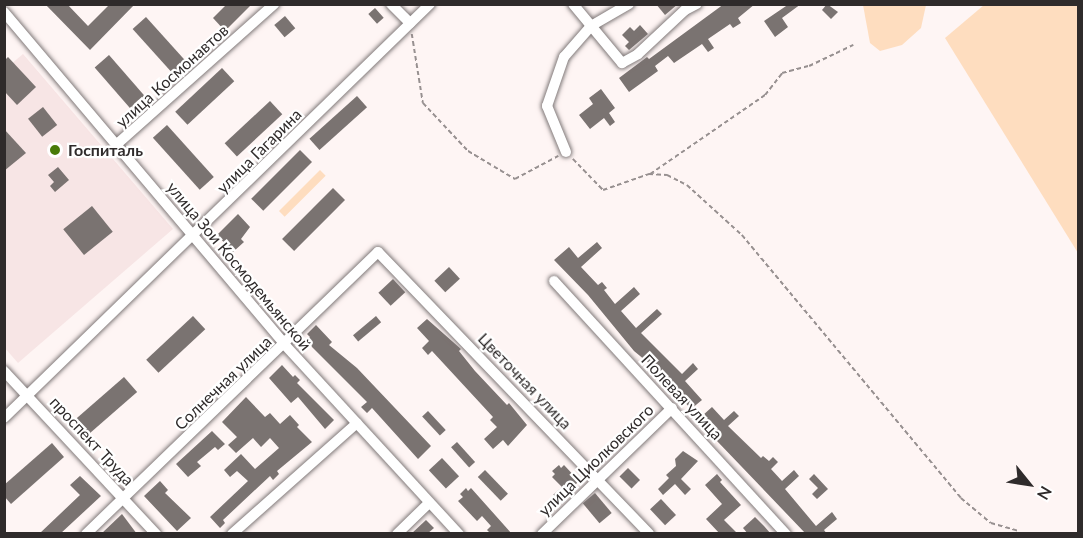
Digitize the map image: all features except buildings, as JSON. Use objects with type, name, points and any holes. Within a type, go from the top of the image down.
[{"type":"street","name":"улица Космонавтов","points":[[116,146],[274,4]]},
{"type":"street","points":[[391,4],[410,23]]},
{"type":"street","name":"улица Гагарина","points":[[4,418],[194,236],[430,4]]},
{"type":"street","points":[[573,4],[622,63],[638,54],[686,10],[698,4]]},
{"type":"street","points":[[566,152],[547,106],[564,57],[591,26],[629,4]]},
{"type":"street","name":"улица Зои Космодемьянской","points":[[4,12],[285,345],[459,534]]},
{"type":"street","name":"Солнечная улица","points":[[86,534],[285,345],[378,252]]},
{"type":"street","name":"Цветочная улица","points":[[378,252],[598,478],[649,534]]},
{"type":"street","name":"Полевая улица","points":[[554,281],[786,534]]},
{"type":"street","name":"проспект Труда","points":[[4,370],[156,534]]},
{"type":"street","name":"улица Циолковского","points":[[542,534],[672,408]]},
{"type":"street","points":[[232,534],[357,423]]},
{"type":"street","points":[[397,534],[429,503]]},
{"type":"path","points":[[410,23],[423,103],[468,151],[515,179],[566,152],[603,190],[649,174],[765,94],[782,73],[809,66],[853,45]]},
{"type":"path","points":[[649,174],[667,175],[687,186],[742,236],[961,498],[991,523],[1019,532],[1036,534]]},
{"type":"shaded area","points":[[863,4],[926,5],[921,28],[902,45],[880,51],[870,43]]},
{"type":"shaded area","points":[[984,5],[1078,5],[1078,253],[945,38]]},
{"type":"shaded area","name":"Госпиталь","points":[[23,54],[173,229],[18,363],[4,347],[4,70]]},
{"type":"shaded area","points":[[320,170],[326,176],[285,217],[279,211]]},
{"type":"place","name":"Госпиталь","points":[[55,150]]}]
